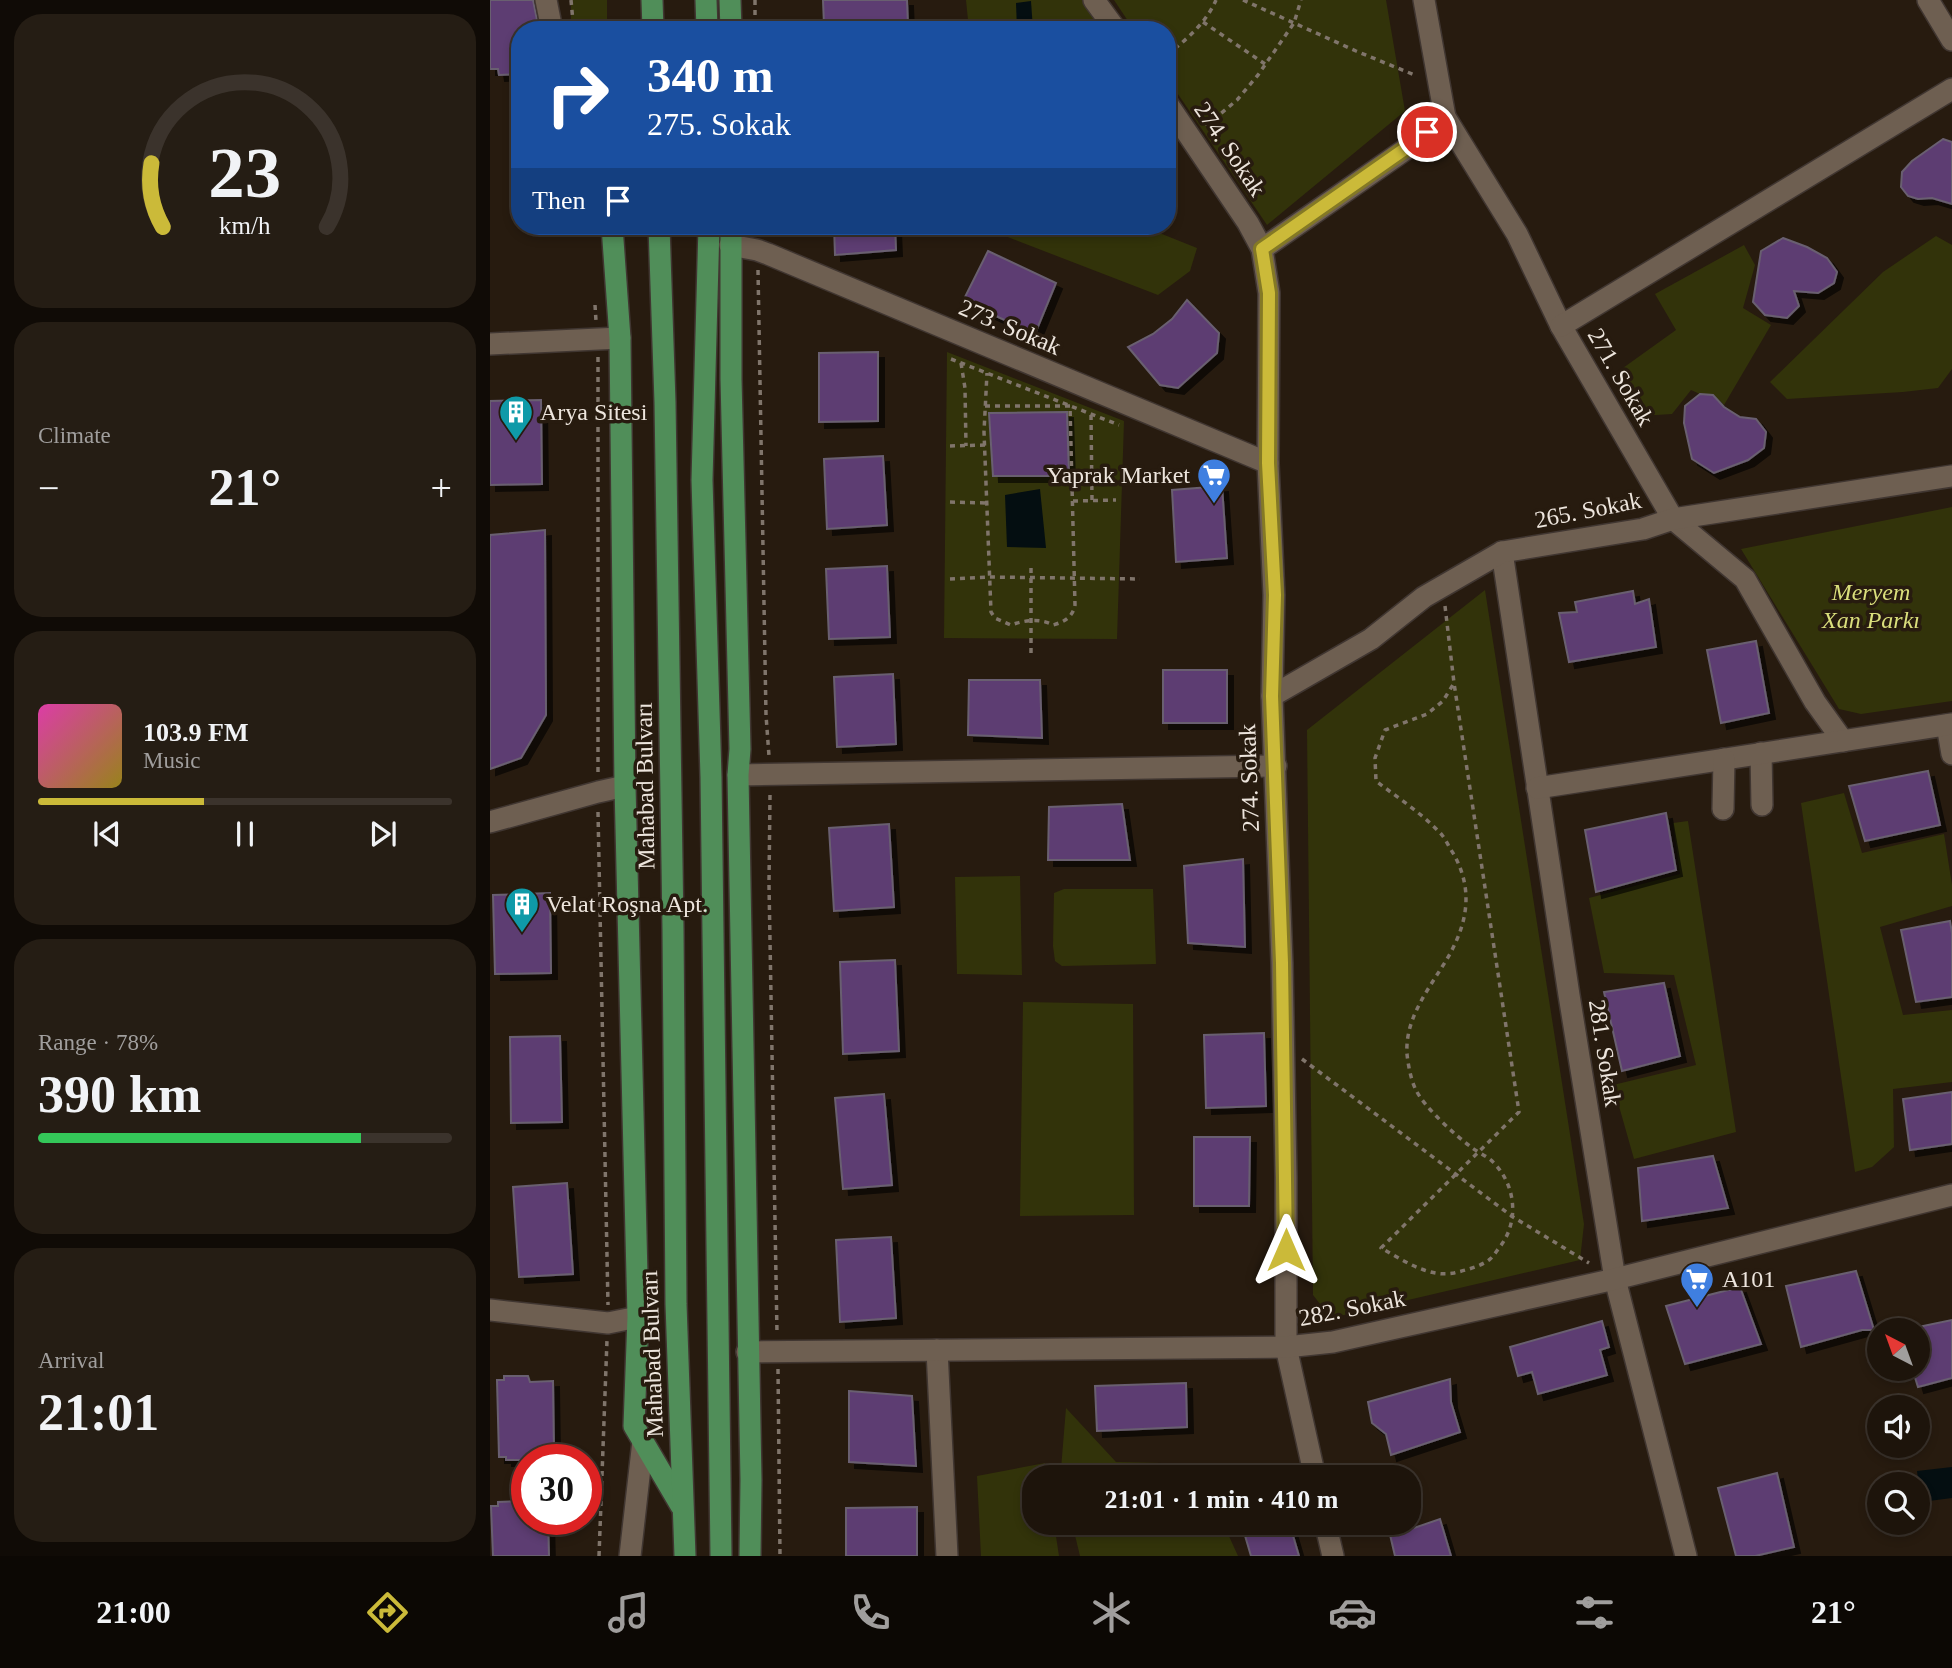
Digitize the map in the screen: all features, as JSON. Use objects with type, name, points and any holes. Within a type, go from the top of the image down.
[{"type":"main road","points":[[652,0],[653,21]]},
{"type":"main road","points":[[706,0],[707,21]]},
{"type":"main road","points":[[730,0],[731,21]]},
{"type":"main road","points":[[613,235],[620,338],[625,786],[638,1318],[634,1426],[683,1510]]},
{"type":"main road","name":"Mahabad Bulvarı","points":[[659,235],[666,443],[676,1304],[685,1556]]},
{"type":"main road","points":[[709,235],[702,480],[711,777],[721,1556]]},
{"type":"main road","points":[[730,236],[740,749],[738,775],[751,1480],[750,1556]]},
{"type":"street","points":[[546,0],[550,21]]},
{"type":"street","points":[[1094,0],[1109,21]]},
{"type":"street","name":"271. Sokak","points":[[1424,0],[1445,117],[1517,234],[1561,326],[1673,519],[1745,579],[1815,702],[1843,741]]},
{"type":"street","points":[[1928,0],[1952,40]]},
{"type":"street","points":[[1561,326],[1952,89]]},
{"type":"street","name":"274. Sokak","points":[[1176,116],[1248,223],[1262,249],[1269,293],[1268,463],[1275,595],[1272,696],[1284,1045],[1286,1348],[1312,1465]]},
{"type":"street","points":[[1262,249],[1409,146],[1445,117]]},
{"type":"street","name":"273. Sokak","points":[[730,236],[1268,463]]},
{"type":"street","points":[[490,344],[620,338]]},
{"type":"street","name":"265. Sokak","points":[[1272,696],[1371,639],[1424,597],[1502,552],[1643,529],[1673,519],[1952,476]]},
{"type":"street","name":"281. Sokak","points":[[1502,552],[1615,1279],[1686,1556]]},
{"type":"street","points":[[1537,788],[1950,724],[1952,754]]},
{"type":"street","points":[[1761,753],[1762,805]]},
{"type":"street","points":[[1723,809],[1724,759]]},
{"type":"street","points":[[738,775],[1276,766]]},
{"type":"street","points":[[490,822],[625,786]]},
{"type":"street","name":"282. Sokak","points":[[747,1352],[1286,1348],[1333,1342],[1615,1279],[1952,1195]]},
{"type":"street","points":[[490,1310],[608,1323],[638,1318]]},
{"type":"street","points":[[937,1350],[947,1556]]},
{"type":"street","points":[[630,1556],[643,1441]]},
{"type":"street","points":[[1328,1535],[1333,1556]]},
{"type":"path","points":[[571,0],[573,21]]},
{"type":"path","points":[[755,0],[755,21]]},
{"type":"path","points":[[1176,48],[1210,14],[1216,0]]},
{"type":"path","points":[[1243,0],[1356,51],[1439,84]]},
{"type":"path","points":[[1191,139],[1237,100],[1294,23],[1301,0]]},
{"type":"path","points":[[1203,22],[1265,64]]},
{"type":"path","points":[[758,250],[766,715],[770,774],[769,884],[780,1556]]},
{"type":"path","points":[[595,300],[598,338],[598,792],[608,1323],[599,1556]]},
{"type":"path","points":[[951,359],[1119,425]]},
{"type":"path","points":[[961,363],[965,388],[967,446]]},
{"type":"path","points":[[987,373],[985,445],[991,612],[995,618],[1011,625],[1024,621],[1046,621],[1053,625],[1062,622],[1074,611],[1070,406]]},
{"type":"path","points":[[985,406],[1070,406]]},
{"type":"path","points":[[1091,414],[1092,500]]},
{"type":"path","points":[[950,446],[985,445]]},
{"type":"path","points":[[1072,501],[1116,500]]},
{"type":"path","points":[[950,502],[986,503]]},
{"type":"path","points":[[1031,568],[1031,653]]},
{"type":"path","points":[[950,579],[1140,579]]},
{"type":"path","points":[[1442,587],[1454,683],[1520,1112],[1479,1152],[1456,1174],[1381,1248],[1417,1268],[1445,1275],[1470,1269],[1490,1259],[1504,1242],[1511,1227],[1514,1208],[1508,1185],[1493,1161],[1479,1152],[1439,1120],[1416,1091],[1407,1054],[1409,1029],[1424,993],[1460,936],[1467,903],[1461,868],[1443,836],[1376,781],[1375,758],[1385,730],[1427,713],[1443,701],[1454,683]]},
{"type":"path","points":[[1284,1045],[1513,1217],[1615,1279]]},
{"type":"green space","points":[[571,0],[607,0],[607,21],[571,21]]},
{"type":"green space","points":[[966,0],[1083,0],[1098,21],[968,21]]},
{"type":"green space","points":[[1114,0],[1386,0],[1405,111],[1267,225],[1176,91],[1176,21],[1128,21]]},
{"type":"green space","points":[[1002,235],[1164,235],[1197,248],[1190,271],[1158,295]]},
{"type":"green space","points":[[1936,236],[1952,245],[1952,369],[1938,388],[1787,399],[1770,382],[1883,272]]},
{"type":"green space","points":[[1744,245],[1755,265],[1743,308],[1771,325],[1724,405],[1691,390],[1672,414],[1640,416],[1616,373],[1676,330],[1655,294]]},
{"type":"green space","points":[[947,352],[1124,421],[1117,639],[944,638]]},
{"type":"green space","name":"Meryem Xan Parkı","points":[[1952,507],[1952,701],[1861,714],[1839,709],[1741,549]]},
{"type":"green space","points":[[1485,590],[1584,1224],[1580,1260],[1331,1318],[1313,1295],[1307,730]]},
{"type":"green space","points":[[1844,793],[1862,853],[1944,834],[1952,885],[1952,906],[1880,927],[1903,1015],[1952,1010],[1952,1082],[1893,1089],[1894,1147],[1872,1167],[1855,1172],[1801,803]]},
{"type":"green space","points":[[1688,821],[1736,1132],[1634,1159],[1613,1085],[1696,1065],[1674,975],[1604,973],[1589,898],[1680,874],[1673,823]]},
{"type":"green space","points":[[1020,876],[1022,975],[957,974],[955,877]]},
{"type":"green space","points":[[1064,889],[1153,889],[1156,964],[1062,966],[1055,961],[1054,893]]},
{"type":"green space","points":[[1023,1002],[1133,1004],[1134,1215],[1020,1216]]},
{"type":"green space","points":[[1066,1408],[1116,1462],[1164,1465],[1061,1465]]},
{"type":"green space","points":[[1022,1467],[1022,1535],[1056,1535],[1059,1556],[981,1556],[977,1476]]},
{"type":"green space","points":[[1075,1535],[1228,1535],[1238,1556],[1080,1556]]},
{"type":"shaded area","points":[[1031,1],[1032,21],[1017,21],[1016,3]]},
{"type":"shaded area","points":[[1040,489],[1046,548],[1007,547],[1005,495]]},
{"type":"shaded area","points":[[1952,1467],[1952,1498],[1930,1501],[1930,1472],[1917,1471]]},
{"type":"building","points":[[490,0],[533,0],[537,21],[511,21],[511,74],[499,75],[498,69],[490,69]]},
{"type":"building","points":[[823,0],[907,0],[908,21],[824,21]]},
{"type":"building","points":[[1943,139],[1952,142],[1952,204],[1932,198],[1918,199],[1908,196],[1901,187],[1902,172],[1912,161]]},
{"type":"building","points":[[834,235],[895,235],[896,250],[835,255]]},
{"type":"building","points":[[1783,238],[1827,258],[1837,272],[1834,283],[1818,293],[1794,291],[1799,306],[1787,318],[1765,315],[1753,302],[1761,251]]},
{"type":"building","points":[[988,251],[1056,283],[1035,334],[963,301]]},
{"type":"building","points":[[1187,300],[1219,333],[1217,353],[1178,388],[1160,385],[1128,347],[1153,334],[1172,319]]},
{"type":"building","points":[[878,352],[878,421],[819,422],[819,353]]},
{"type":"building","points":[[1700,394],[1713,395],[1724,407],[1740,417],[1756,419],[1766,432],[1764,448],[1748,460],[1714,473],[1692,459],[1684,423],[1685,406]]},
{"type":"building","name":"Arya Sitesi","points":[[541,400],[542,484],[490,485],[490,401]]},
{"type":"building","points":[[1067,412],[1069,476],[993,476],[989,413]]},
{"type":"building","points":[[883,456],[887,525],[827,529],[824,459]]},
{"type":"building","points":[[1222,486],[1227,558],[1176,562],[1172,490]]},
{"type":"building","points":[[545,530],[546,715],[521,758],[490,769],[490,535]]},
{"type":"building","points":[[887,566],[890,637],[829,639],[826,569]]},
{"type":"building","points":[[1633,591],[1635,604],[1649,599],[1656,647],[1569,662],[1559,613],[1577,612],[1575,602]]},
{"type":"building","points":[[1756,641],[1769,713],[1721,723],[1707,650]]},
{"type":"building","points":[[1163,670],[1227,670],[1227,723],[1163,723]]},
{"type":"building","points":[[893,674],[896,744],[837,747],[834,677]]},
{"type":"building","points":[[969,680],[1040,680],[1042,738],[968,735]]},
{"type":"building","points":[[1928,771],[1940,825],[1865,841],[1849,786]]},
{"type":"building","points":[[1122,804],[1130,860],[1048,860],[1049,807]]},
{"type":"building","points":[[1666,813],[1676,870],[1596,892],[1585,830]]},
{"type":"building","points":[[889,824],[894,907],[834,911],[829,828]]},
{"type":"building","points":[[1243,859],[1245,947],[1188,943],[1184,866]]},
{"type":"building","name":"Velat Roşna Apt.","points":[[550,893],[551,973],[495,974],[493,895]]},
{"type":"building","points":[[1950,921],[1952,997],[1916,1002],[1901,930]]},
{"type":"building","points":[[895,960],[899,1051],[843,1054],[840,962]]},
{"type":"building","points":[[1664,983],[1680,1056],[1622,1071],[1604,992]]},
{"type":"building","points":[[1264,1033],[1266,1106],[1206,1108],[1204,1035]]},
{"type":"building","points":[[560,1036],[562,1122],[511,1123],[510,1037]]},
{"type":"building","points":[[1952,1092],[1952,1144],[1910,1150],[1903,1099]]},
{"type":"building","points":[[884,1094],[892,1185],[843,1189],[835,1098]]},
{"type":"building","points":[[1194,1137],[1250,1137],[1249,1206],[1194,1206]]},
{"type":"building","points":[[1713,1156],[1728,1208],[1642,1221],[1638,1168]]},
{"type":"building","points":[[567,1183],[573,1274],[519,1277],[513,1187]]},
{"type":"building","points":[[891,1237],[896,1318],[840,1322],[836,1240]]},
{"type":"building","points":[[1856,1271],[1870,1318],[1867,1318],[1867,1330],[1801,1347],[1786,1286]]},
{"type":"building","points":[[1740,1287],[1761,1344],[1685,1364],[1666,1306]]},
{"type":"building","points":[[1952,1320],[1952,1378],[1918,1387],[1916,1381],[1930,1381],[1930,1325]]},
{"type":"building","points":[[1602,1321],[1609,1347],[1600,1350],[1607,1375],[1538,1394],[1532,1372],[1518,1376],[1510,1347]]},
{"type":"building","points":[[504,1376],[528,1376],[530,1382],[553,1381],[554,1444],[511,1444],[511,1460],[499,1457],[497,1380],[504,1380]]},
{"type":"building","points":[[1450,1379],[1451,1402],[1460,1432],[1391,1455],[1386,1434],[1372,1423],[1368,1402]]},
{"type":"building","points":[[1186,1383],[1187,1427],[1097,1431],[1095,1386]]},
{"type":"building","points":[[849,1391],[912,1396],[916,1466],[849,1462]]},
{"type":"building","points":[[1777,1473],[1794,1547],[1755,1556],[1736,1556],[1718,1488]]},
{"type":"building","points":[[511,1501],[511,1535],[548,1535],[549,1556],[493,1556],[491,1506],[498,1506],[498,1502]]},
{"type":"building","points":[[917,1507],[917,1556],[846,1556],[846,1508]]},
{"type":"building","points":[[1440,1519],[1451,1556],[1395,1556],[1390,1535],[1421,1535],[1421,1526]]},
{"type":"building","points":[[1245,1535],[1293,1535],[1299,1556],[1251,1556]]},
{"type":"place","name":"Arya Sitesi","points":[[516,442]]},
{"type":"place","name":"Yaprak Market","points":[[1214,505]]},
{"type":"place","name":"Velat Roşna Apt.","points":[[522,934]]},
{"type":"place","name":"A101","points":[[1697,1309]]},
{"type":"route","points":[[1286,1250],[1282,963],[1272,696],[1275,595],[1268,463],[1269,293],[1262,249],[1427,132]]}]
